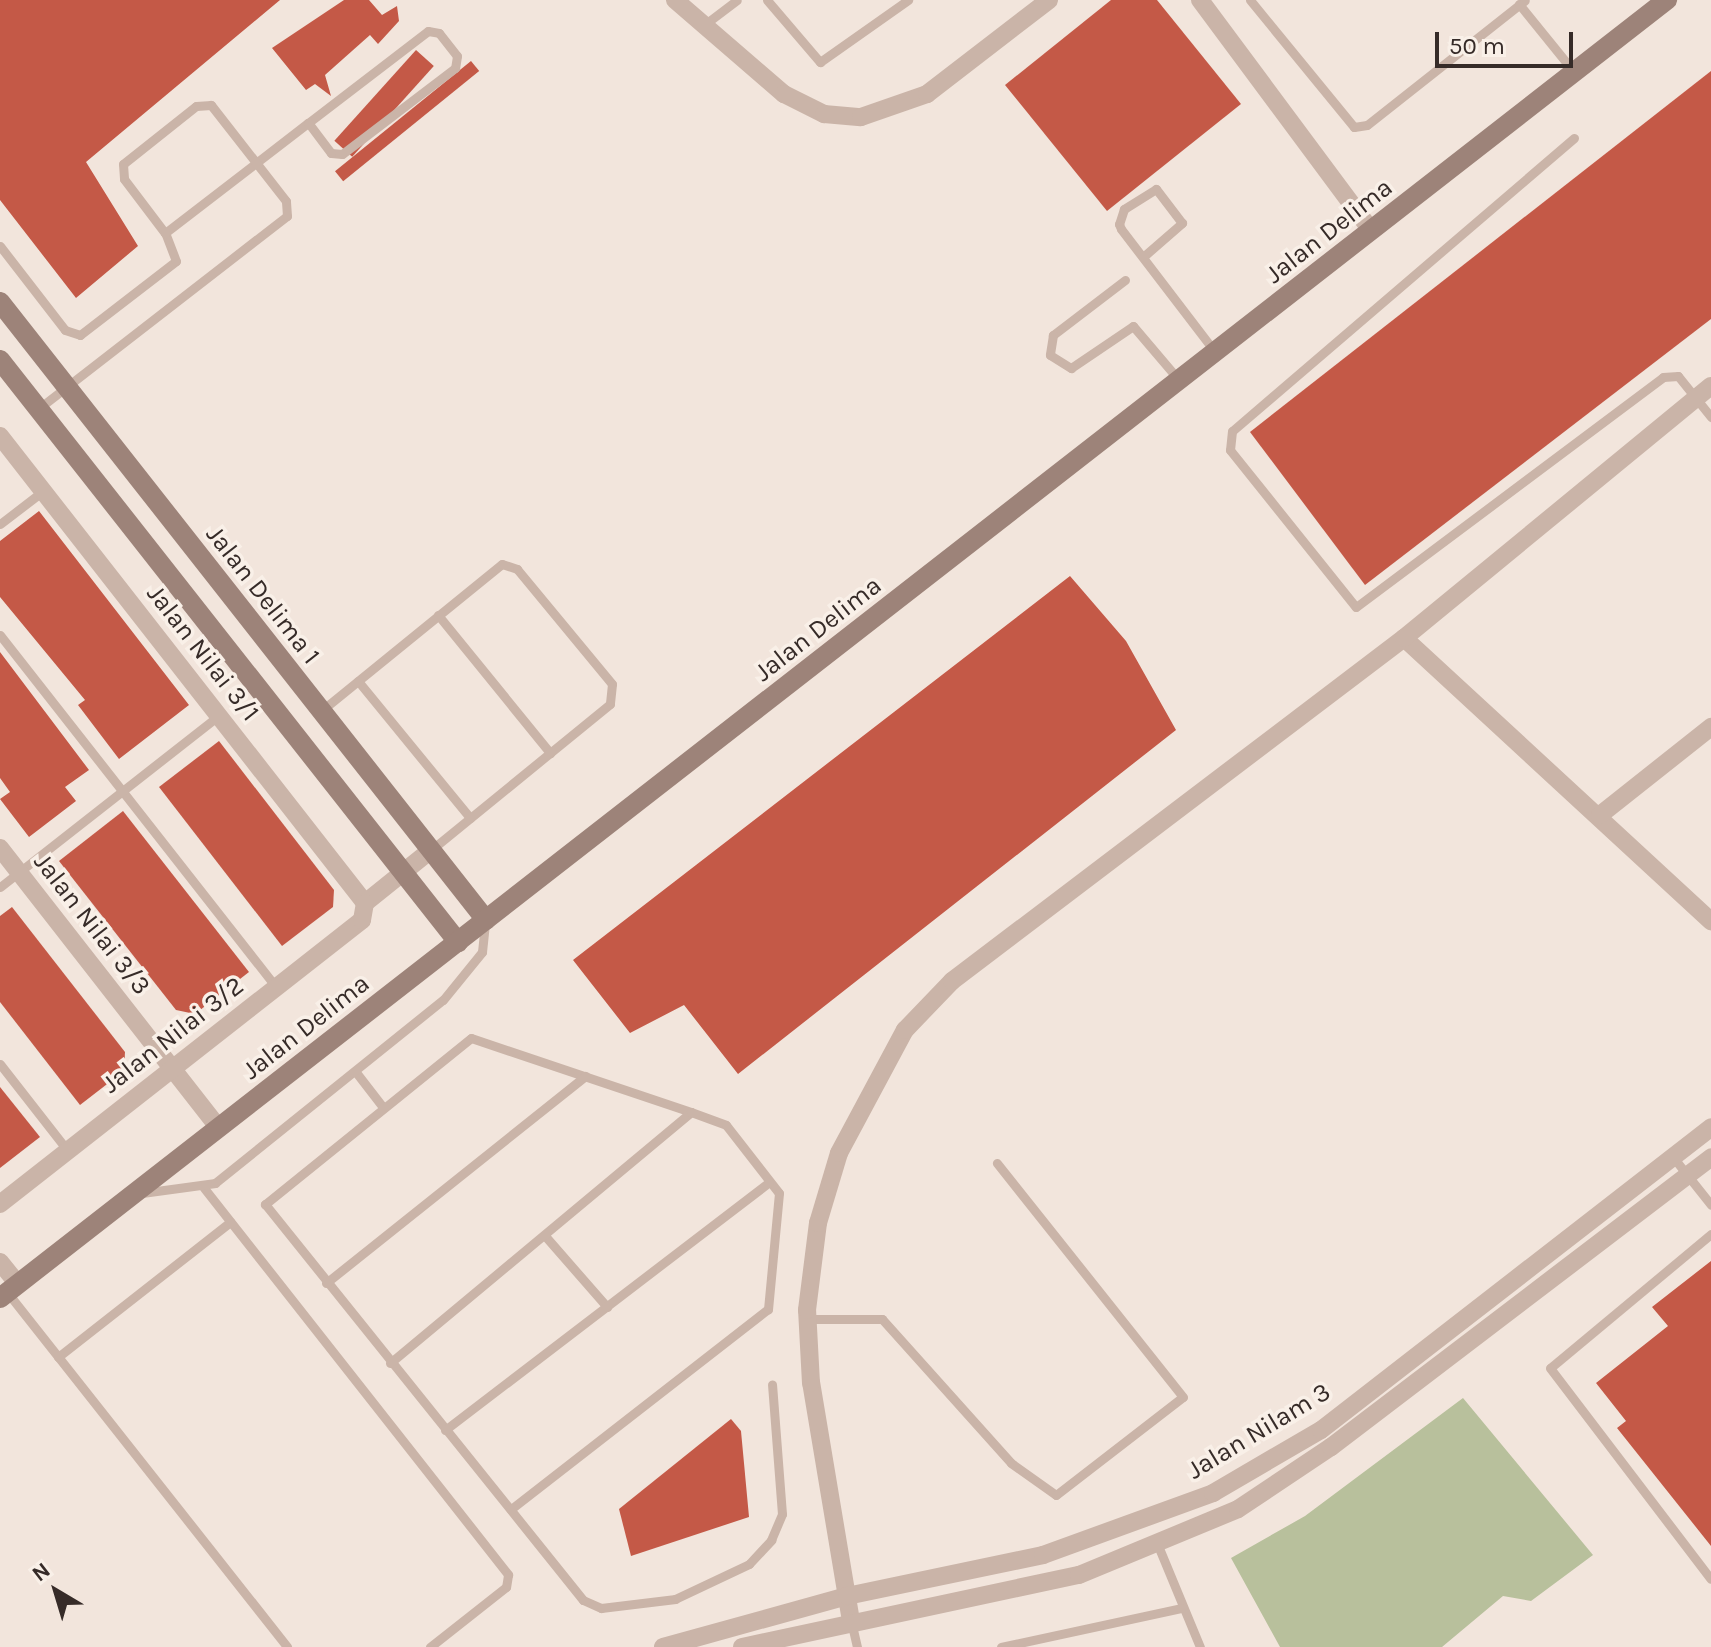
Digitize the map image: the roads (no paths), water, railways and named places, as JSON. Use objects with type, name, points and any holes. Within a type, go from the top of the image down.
[{"type":"street","points":[[675,0],[800,104],[861,117],[927,94],[1049,0]]},
{"type":"street","points":[[1200,0],[1371,230]]},
{"type":"street","name":"Jalan Delima","points":[[8,1292],[1667,0]]},
{"type":"street","name":"Jalan Delima 1","points":[[0,302],[486,920]]},
{"type":"street","points":[[0,360],[458,942]]},
{"type":"street","points":[[851,1621],[811,1383],[808,1319],[818,1223],[839,1153],[905,1030],[952,981],[1404,638],[1704,392]]},
{"type":"street","name":"Jalan Nilai 3/1","points":[[0,436],[365,903]]},
{"type":"street","points":[[1404,638],[1600,815],[1711,921]]},
{"type":"street","points":[[1600,815],[1711,727]]},
{"type":"street","name":"Jalan Nilai 3/3","points":[[0,848],[219,1128]]},
{"type":"street","name":"Jalan Nilai 3/2","points":[[0,1204],[362,920],[365,903],[431,850]]},
{"type":"street","name":"Jalan Nilam 3","points":[[663,1647],[847,1596],[1043,1555],[1213,1493],[1321,1430],[1711,1127]]},
{"type":"street","name":"Jalan Nilam 3","points":[[742,1647],[851,1621],[1079,1575],[1159,1548],[1238,1509],[1331,1447],[1711,1157]]},
{"type":"street","points":[[0,1262],[8,1292]]},
{"type":"lane","points":[[704,25],[737,0]]},
{"type":"lane","points":[[767,0],[820,62],[908,0]]},
{"type":"lane","points":[[1250,0],[1354,127],[1367,125],[1522,2],[1574,72]]},
{"type":"lane","points":[[165,233],[257,163],[308,123],[428,31],[439,33],[457,56],[455,68],[342,154],[331,153],[308,123]]},
{"type":"lane","points":[[0,246],[65,330],[80,335],[176,261],[165,233],[121,169],[196,106],[215,109],[289,206],[284,221],[38,409]]},
{"type":"lane","points":[[1574,138],[1232,431],[1230,450],[1347,602],[1362,607],[1663,377],[1678,376],[1704,392],[1711,417]]},
{"type":"lane","points":[[1143,257],[1182,223],[1156,189],[1118,218],[1143,257],[1215,352]]},
{"type":"lane","points":[[1125,280],[1053,335],[1050,355],[1071,368],[1133,326],[1179,380]]},
{"type":"lane","points":[[0,524],[43,491]]},
{"type":"lane","points":[[321,711],[497,567],[517,569],[614,689],[610,704],[431,850]]},
{"type":"lane","points":[[438,615],[550,753]]},
{"type":"lane","points":[[0,635],[276,987]]},
{"type":"lane","points":[[358,681],[470,818]]},
{"type":"lane","points":[[0,887],[219,715]]},
{"type":"lane","points":[[135,1193],[204,1188],[355,1071],[443,1000],[482,952],[486,920]]},
{"type":"lane","points":[[511,1509],[766,1312],[779,1196],[726,1125],[471,1038],[265,1200],[326,1283],[583,1600],[601,1608],[675,1599],[749,1564],[782,1514],[772,1384]]},
{"type":"lane","points":[[0,1064],[68,1151]]},
{"type":"lane","points":[[355,1071],[382,1106]]},
{"type":"lane","points":[[326,1283],[585,1076]]},
{"type":"lane","points":[[390,1363],[546,1237],[691,1112]]},
{"type":"lane","points":[[1673,1157],[1711,1205]]},
{"type":"lane","points":[[808,1319],[882,1319],[1011,1463],[1056,1495],[1183,1397],[997,1163]]},
{"type":"lane","points":[[445,1430],[768,1183]]},
{"type":"lane","points":[[204,1188],[510,1579],[430,1647]]},
{"type":"lane","points":[[58,1357],[230,1222]]},
{"type":"lane","points":[[1711,1234],[1550,1368],[1711,1579]]},
{"type":"lane","points":[[546,1237],[607,1307]]},
{"type":"lane","points":[[8,1292],[287,1647]]},
{"type":"lane","points":[[1159,1548],[1181,1608],[1200,1647]]},
{"type":"lane","points":[[1001,1647],[1181,1608]]},
{"type":"lane","points":[[851,1621],[857,1647]]}]
